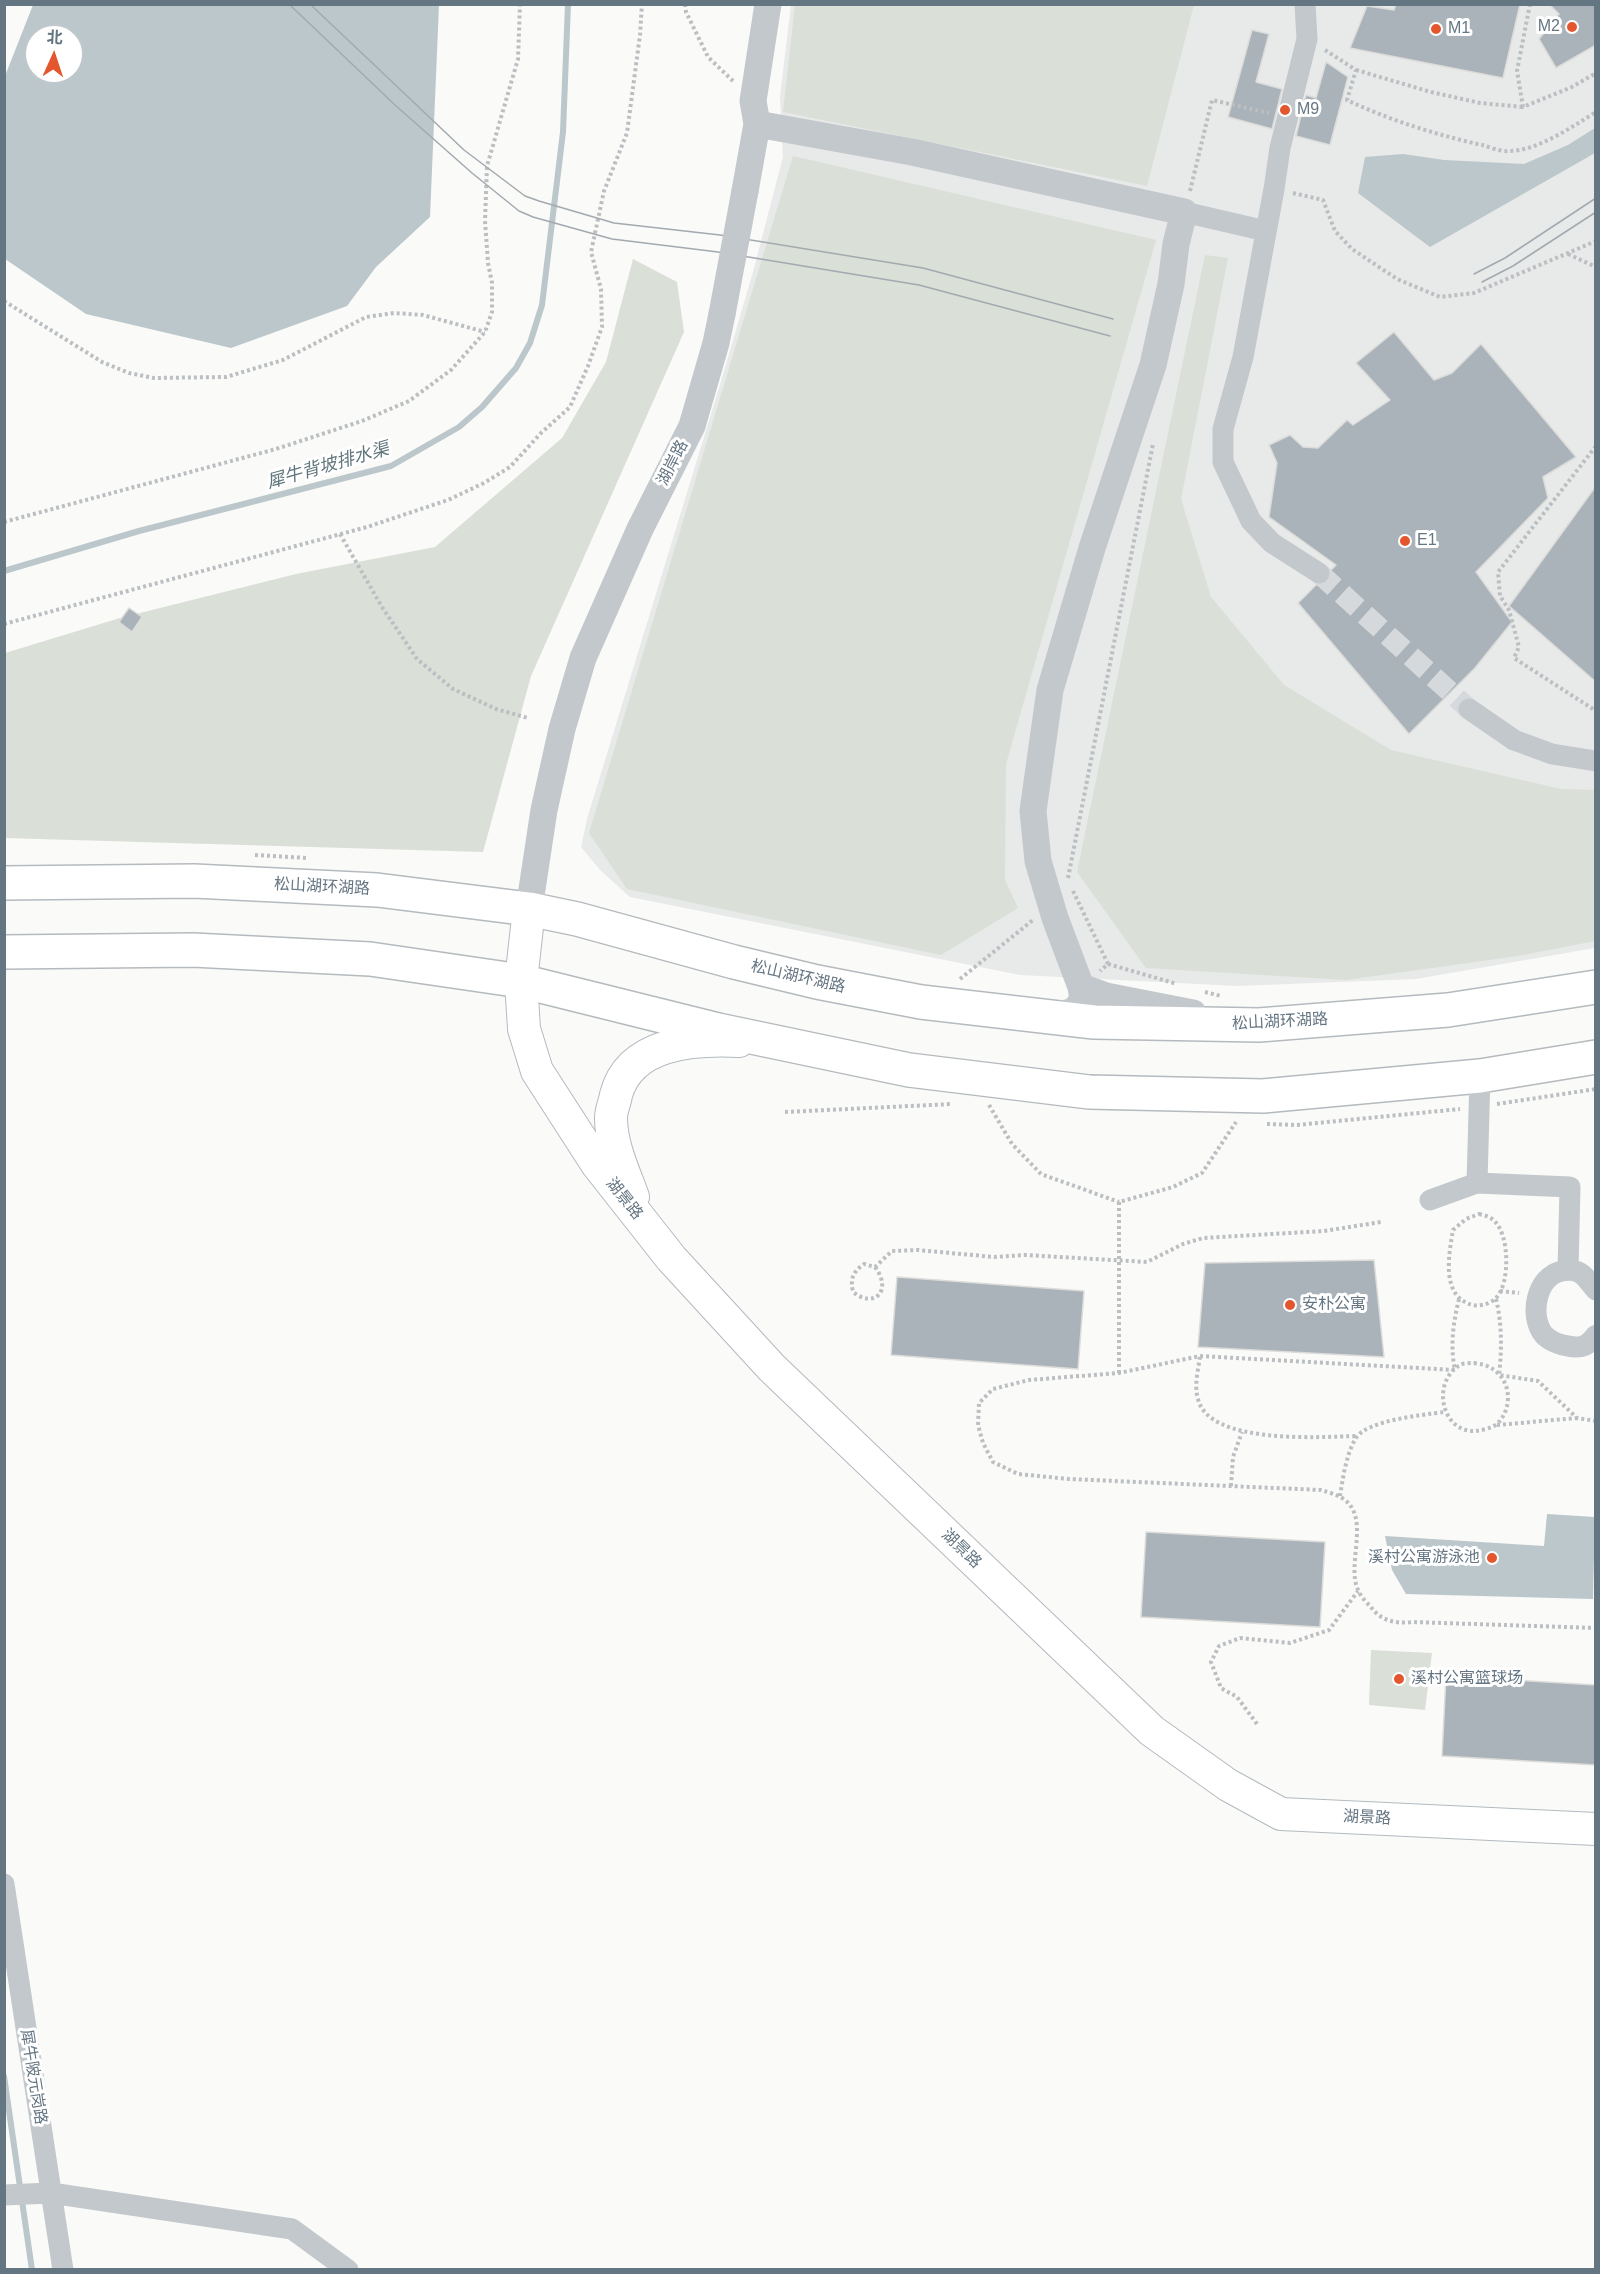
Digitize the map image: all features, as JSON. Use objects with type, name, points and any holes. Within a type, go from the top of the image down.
[{"type":"main road","name":"松山湖环湖路","points":[[4,883],[194,881],[377,890],[529,909],[577,919],[817,982],[921,1002],[1094,1022],[1259,1025],[1448,1010],[1596,987]]},
{"type":"main road","name":"湖景路","points":[[529,909],[521,981],[524,1029],[537,1071],[597,1164],[671,1258],[772,1368],[1152,1731],[1228,1785],[1281,1814],[1596,1829]]},
{"type":"main road","points":[[4,952],[193,950],[370,959],[521,981],[718,1030],[909,1070],[1089,1092],[1263,1096],[1480,1091],[1596,1057]]},
{"type":"main road","points":[[640,1218],[614,1142],[611,1116],[621,1079],[644,1056],[678,1044],[712,1040],[777,1042]]},
{"type":"street","name":"湖岸路","points":[[529,909],[544,810],[559,741],[583,658],[640,529],[692,426],[717,343],[745,191],[768,4]]},
{"type":"street","points":[[1305,4],[1307,39],[1280,148],[1243,357],[1223,429],[1223,462],[1251,521],[1272,543],[1319,573]]},
{"type":"street","points":[[755,112],[912,152],[1266,231]]},
{"type":"street","points":[[1052,1017],[1074,1011],[1083,999],[1038,861],[1034,811],[1050,690],[1092,548],[1153,365],[1184,212]]},
{"type":"street","points":[[1469,709],[1514,741],[1552,754],[1596,760]]},
{"type":"street","points":[[1078,978],[1106,996],[1259,1025]]},
{"type":"street","points":[[1477,1183],[1480,1091]]},
{"type":"street","points":[[1430,1200],[1477,1183],[1570,1187],[1568,1270]]},
{"type":"street","points":[[1596,1290],[1580,1272],[1568,1270],[1553,1273],[1542,1282],[1538,1293],[1537,1308],[1537,1319],[1542,1333],[1550,1340],[1578,1348],[1589,1344],[1596,1335]]},
{"type":"street","name":"犀牛陂元岗路","points":[[4,1884],[63,2270]]},
{"type":"street","points":[[4,2195],[51,2193],[292,2229],[348,2270]]},
{"type":"path","points":[[4,522],[276,449],[362,421],[409,401],[451,370],[485,332],[494,302],[485,221],[487,166],[518,59],[520,4]]},
{"type":"path","points":[[4,624],[340,534],[437,504],[484,483],[510,467],[541,433],[570,407],[602,327],[601,289],[591,252],[604,191],[627,133],[642,4]]},
{"type":"path","points":[[685,4],[686,12],[708,57],[755,112]]},
{"type":"path","points":[[1523,107],[1517,71],[1530,4]]},
{"type":"path","points":[[1307,39],[1356,70],[1431,92],[1480,103],[1523,107],[1572,87],[1596,73]]},
{"type":"path","points":[[1356,70],[1347,100],[1366,109],[1420,127],[1508,152],[1545,142],[1596,112]]},
{"type":"path","points":[[1184,212],[1212,100],[1288,117]]},
{"type":"path","points":[[1274,189],[1323,200],[1335,231],[1352,249],[1397,279],[1440,297],[1474,292],[1596,241]]},
{"type":"path","points":[[1568,253],[1596,267]]},
{"type":"path","points":[[4,301],[102,362],[129,373],[154,378],[226,376],[283,360],[366,317],[394,313],[423,315],[485,332]]},
{"type":"path","points":[[952,985],[1051,906],[1068,879],[1155,436]]},
{"type":"path","points":[[1596,447],[1497,572],[1500,596],[1509,610],[1519,647],[1514,658],[1596,711]]},
{"type":"path","points":[[340,534],[382,607],[417,659],[453,689],[496,709],[528,718]]},
{"type":"path","points":[[1073,889],[1108,964]]},
{"type":"path","points":[[1078,978],[1108,964],[1184,986]]},
{"type":"path","points":[[1195,989],[1229,997]]},
{"type":"path","points":[[1480,1091],[1596,1089]]},
{"type":"path","points":[[987,1102],[1012,1143],[1041,1174],[1119,1202],[1173,1188],[1202,1173],[1236,1122]]},
{"type":"path","points":[[1119,1202],[1119,1373]]},
{"type":"path","points":[[1479,1214],[1492,1219],[1503,1234],[1506,1246],[1502,1287],[1496,1299],[1485,1305],[1472,1306],[1459,1299],[1452,1291],[1449,1260],[1454,1230],[1466,1220],[1479,1214]]},
{"type":"path","points":[[875,1267],[892,1251],[909,1250],[994,1257],[1025,1255],[1147,1262],[1183,1244],[1203,1238],[1324,1231],[1381,1221]]},
{"type":"path","points":[[864,1264],[875,1267],[883,1278],[883,1288],[879,1295],[870,1299],[859,1297],[853,1292],[851,1282],[855,1270],[864,1264]]},
{"type":"path","points":[[1455,1370],[1452,1346],[1459,1299]]},
{"type":"path","points":[[1496,1299],[1501,1345],[1499,1375]]},
{"type":"path","points":[[1200,1356],[1198,1400],[1211,1419],[1242,1432],[1283,1437],[1357,1436],[1381,1422],[1444,1412]]},
{"type":"path","points":[[1455,1370],[1200,1356],[1119,1373],[1029,1380],[993,1389],[979,1403],[978,1425],[983,1443],[993,1462],[1018,1474],[1321,1490],[1340,1497],[1350,1505],[1357,1526],[1358,1591],[1376,1614],[1397,1624],[1412,1622],[1596,1628]]},
{"type":"path","points":[[1497,1425],[1509,1404],[1507,1386],[1488,1366],[1474,1363],[1461,1364],[1445,1382],[1444,1412],[1455,1424],[1468,1431],[1482,1430],[1497,1425],[1577,1418],[1596,1421]]},
{"type":"path","points":[[1499,1375],[1538,1381],[1577,1418]]},
{"type":"path","points":[[1231,1486],[1233,1457],[1242,1432]]},
{"type":"path","points":[[1340,1497],[1348,1459],[1357,1436]]},
{"type":"path","points":[[1257,1724],[1237,1697],[1221,1688],[1211,1662],[1219,1646],[1240,1638],[1290,1643],[1329,1630],[1358,1591]]},
{"type":"shaded area","points":[[795,4],[1194,5],[1147,186],[783,112]]},
{"type":"shaded area","points":[[33,5],[439,5],[430,217],[376,267],[347,306],[231,348],[86,314],[5,259],[5,76],[24,28],[24,84],[84,84],[84,24],[26,24]]},
{"type":"shaded area","points":[[791,5],[1595,5],[1595,948],[1416,979],[1237,986],[1020,975],[630,897],[600,870],[581,847],[587,819],[719,388],[783,157],[780,96]]},
{"type":"shaded area","points":[[1595,128],[1595,153],[1430,247],[1358,193],[1365,157],[1403,154],[1444,160],[1524,164],[1568,145]]},
{"type":"shaded area","points":[[793,156],[1156,240],[1006,764],[1005,880],[1018,908],[941,955],[627,889],[589,833]]},
{"type":"shaded area","points":[[1205,255],[1228,258],[1181,499],[1211,597],[1284,685],[1391,750],[1561,789],[1595,790],[1595,941],[1518,956],[1346,980],[1146,968],[1077,872]]},
{"type":"shaded area","points":[[633,259],[677,282],[684,332],[531,676],[483,852],[5,838],[5,653],[120,618],[296,574],[435,547],[562,438],[606,362]]},
{"type":"shaded area","name":"溪村公寓游泳池","points":[[1547,1514],[1595,1517],[1593,1599],[1406,1594],[1392,1570],[1385,1536],[1544,1546]]},
{"type":"shaded area","name":"溪村公寓篮球场","points":[[1371,1650],[1432,1653],[1425,1710],[1369,1705]]},
{"type":"building","name":"M1","points":[[1396,4],[1520,4],[1503,78],[1350,48],[1367,6],[1394,10]]},
{"type":"building","name":"M2","points":[[1549,4],[1596,4],[1596,45],[1556,68],[1539,39],[1559,14]]},
{"type":"building","points":[[1252,30],[1269,34],[1256,82],[1282,89],[1272,129],[1228,117]]},
{"type":"building","points":[[1326,62],[1348,77],[1330,145],[1296,136],[1306,95],[1316,98]]},
{"type":"building","name":"E1","points":[[1394,332],[1434,380],[1452,373],[1481,344],[1576,457],[1543,477],[1548,498],[1476,572],[1512,622],[1475,668],[1409,734],[1298,603],[1316,585],[1324,585],[1329,580],[1331,570],[1336,565],[1269,517],[1277,463],[1269,445],[1290,435],[1303,447],[1318,448],[1347,420],[1353,425],[1390,400],[1356,363]]},
{"type":"building","points":[[1596,486],[1596,682],[1509,606]]},
{"type":"building","points":[[129,608],[142,617],[132,632],[119,622]]},
{"type":"building","name":"安朴公寓","points":[[1374,1260],[1384,1357],[1198,1347],[1205,1263]]},
{"type":"building","points":[[897,1277],[1084,1291],[1078,1369],[891,1355]]},
{"type":"building","points":[[1146,1532],[1325,1542],[1320,1627],[1141,1617]]},
{"type":"building","points":[[1446,1676],[1596,1685],[1596,1765],[1442,1756]]},
{"type":"waterway","name":"犀牛背坡排水渠","points":[[4,571],[139,531],[391,466],[459,427],[482,407],[516,368],[530,343],[542,305],[563,132],[568,4]]},
{"type":"waterway","points":[[4,2076],[32,2270]]},
{"type":"tunnel","points":[[1319,573],[1469,709]]},
{"type":"tram line","points":[[289,4],[395,105],[472,173],[519,211],[533,217],[612,239],[718,252],[919,285],[1110,336]]},
{"type":"tram line","points":[[310,4],[464,150],[525,196],[614,223],[720,235],[923,268],[1113,319]]},
{"type":"tram line","points":[[1474,274],[1505,258],[1596,198]]},
{"type":"tram line","points":[[1482,282],[1513,266],[1596,212]]},
{"type":"place","name":"M2","points":[[1572,27]]},
{"type":"place","name":"M1","points":[[1436,29]]},
{"type":"place","name":"M9","points":[[1285,110]]},
{"type":"place","name":"E1","points":[[1405,541]]},
{"type":"place","name":"安朴公寓","points":[[1290,1305]]},
{"type":"place","name":"溪村公寓游泳池","points":[[1492,1558]]},
{"type":"place","name":"溪村公寓篮球场","points":[[1399,1679]]}]
